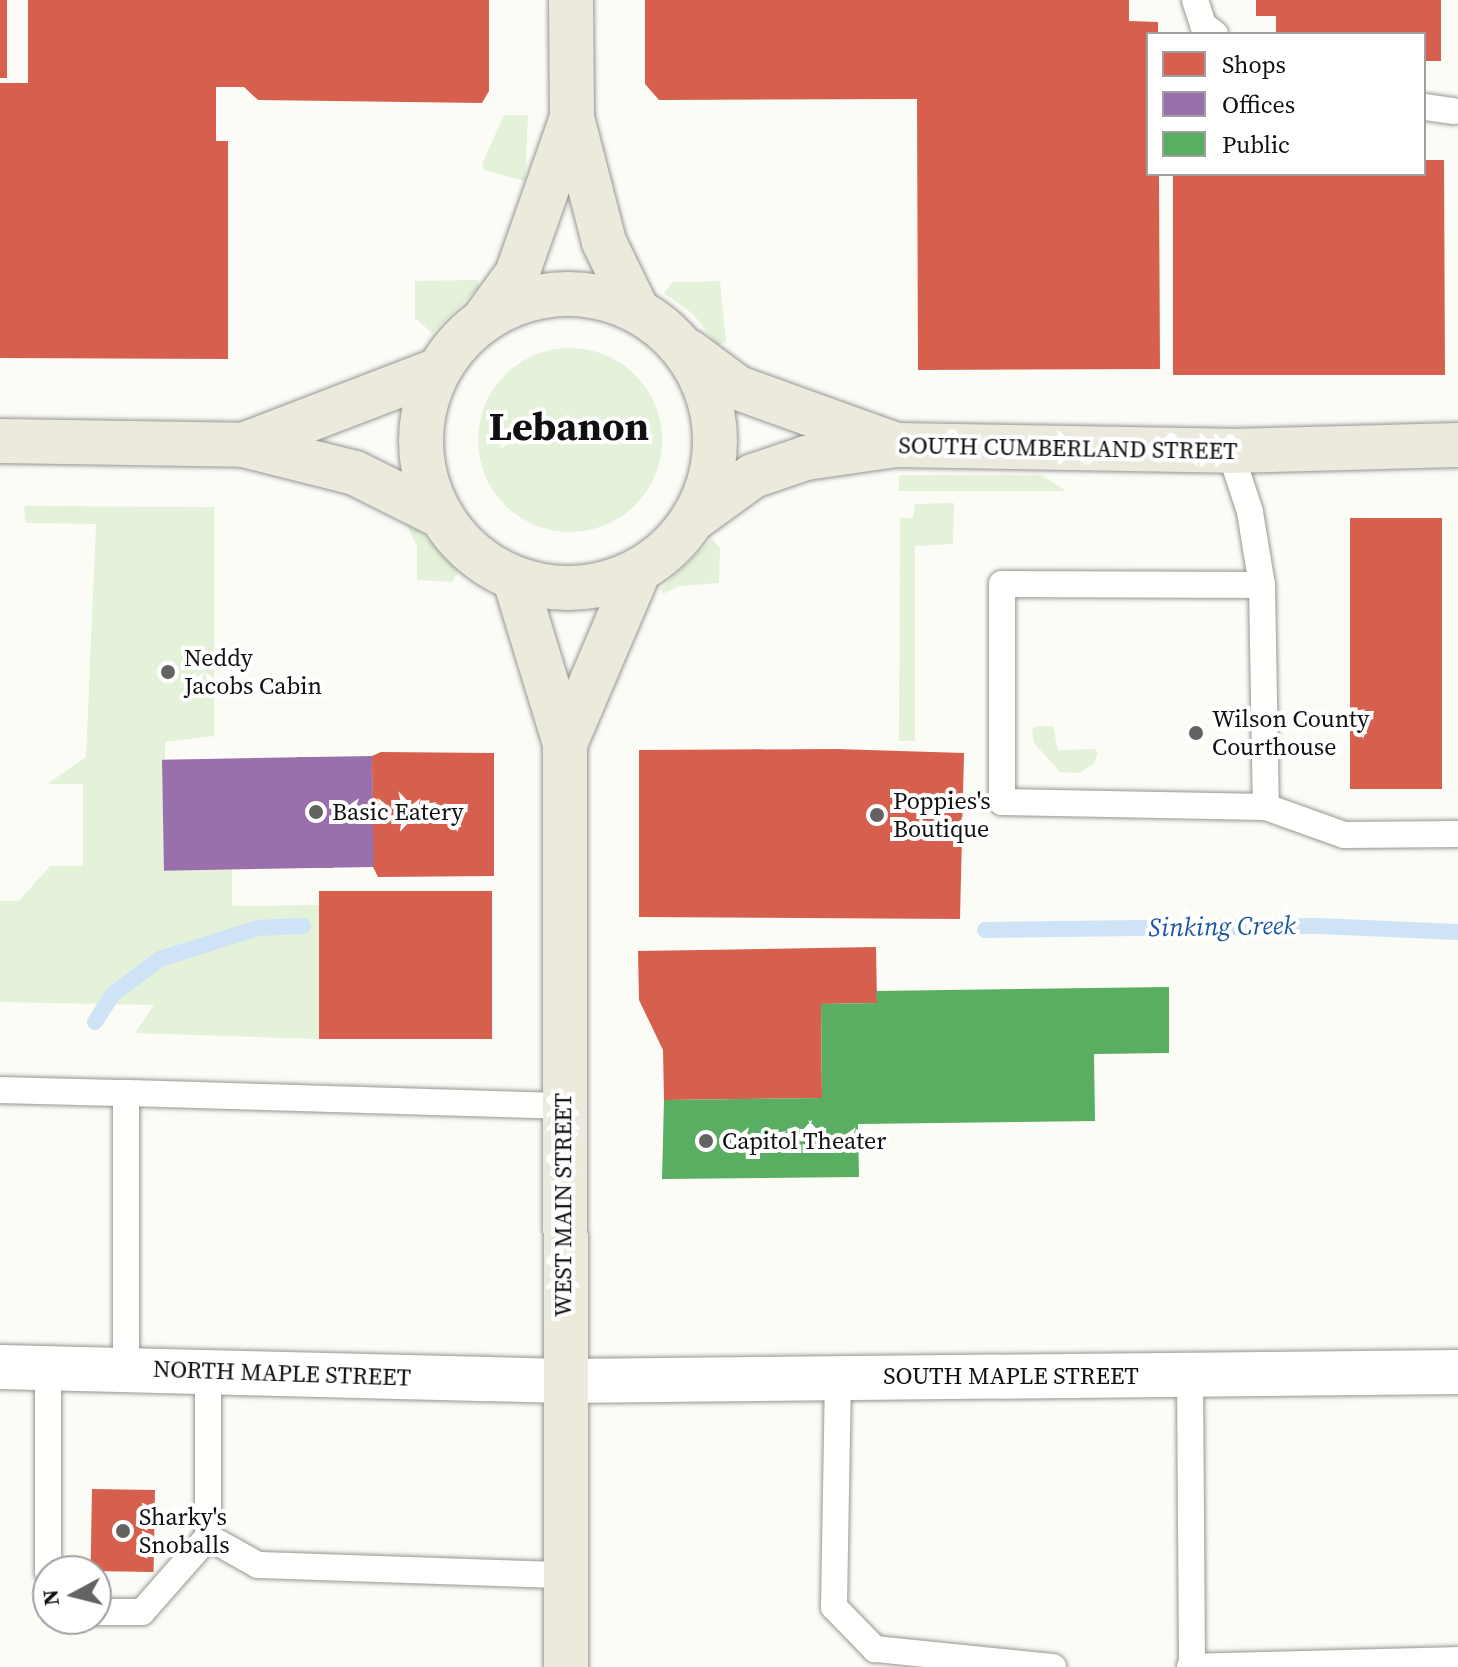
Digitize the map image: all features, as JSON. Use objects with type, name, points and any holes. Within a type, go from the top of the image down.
[{"type":"main road","points":[[571,0],[572,118],[604,242],[637,310]]},
{"type":"main road","points":[[572,118],[517,274],[485,318],[438,370],[425,406],[420,443],[426,481],[441,516],[460,543],[515,580],[578,590],[638,573],[670,550],[695,518],[712,477],[716,431],[706,387],[683,348]]},
{"type":"main road","points":[[485,318],[545,295],[608,298],[637,310],[738,388],[896,445]]},
{"type":"main road","points":[[243,445],[438,370]]},
{"type":"main road","points":[[0,441],[243,445],[355,473],[441,516]]},
{"type":"main road","name":"SOUTH CUMBERLAND STREET","points":[[695,518],[753,476],[806,458],[896,445],[1230,451],[1458,445]]},
{"type":"main road","name":"WEST MAIN STREET","points":[[565,744],[638,573]]},
{"type":"main road","name":"WEST MAIN STREET","points":[[515,580],[565,744],[566,1667]]},
{"type":"street","name":"NORTH MAPLE STREET","points":[[0,1367],[565,1381]]},
{"type":"street","name":"SOUTH MAPLE STREET","points":[[565,1381],[1458,1372]]},
{"type":"lane","points":[[1195,0],[1203,25],[1212,32]]},
{"type":"lane","points":[[1426,107],[1454,111]]},
{"type":"lane","points":[[1230,451],[1250,512],[1262,585],[1266,807]]},
{"type":"lane","points":[[1262,585],[1002,584],[1002,802],[1266,807],[1344,835],[1458,834]]},
{"type":"lane","points":[[0,1090],[564,1106]]},
{"type":"lane","points":[[126,1093],[126,1369]]},
{"type":"lane","points":[[48,1368],[48,1555]]},
{"type":"lane","points":[[112,1612],[142,1612],[208,1537],[208,1371]]},
{"type":"lane","points":[[838,1376],[834,1607],[875,1649],[1053,1667]]},
{"type":"lane","points":[[1190,1377],[1191,1667],[1458,1660]]},
{"type":"lane","points":[[208,1537],[258,1565],[567,1575]]},
{"type":"green space","points":[[504,115],[528,115],[525,181],[484,170],[482,164]]},
{"type":"green space","points":[[477,280],[480,286],[432,333],[415,318],[415,281]]},
{"type":"green space","points":[[720,281],[726,342],[717,345],[693,314],[664,293],[673,282]]},
{"type":"green space","points":[[570,348],[588,349],[605,355],[635,375],[655,405],[661,422],[661,458],[655,475],[635,505],[605,525],[588,531],[570,532],[552,531],[535,525],[505,505],[485,475],[479,458],[478,440],[479,422],[485,405],[505,375],[535,355],[552,349]]},
{"type":"green space","points":[[899,475],[1042,475],[1066,491],[899,491]]},
{"type":"green space","points":[[954,503],[953,544],[915,546],[915,741],[899,741],[900,518],[913,518],[915,504]]},
{"type":"green space","points":[[24,506],[214,507],[214,736],[165,742],[165,870],[232,869],[232,906],[319,905],[319,1039],[135,1033],[154,1005],[0,1002],[0,901],[19,901],[50,866],[83,866],[83,784],[47,784],[86,757],[96,524],[26,523]]},
{"type":"green space","points":[[411,522],[458,572],[452,582],[417,580],[417,546],[406,524]]},
{"type":"green space","points":[[712,539],[720,548],[719,583],[679,586],[663,594],[661,589]]},
{"type":"green space","points":[[1053,726],[1058,750],[1094,749],[1098,753],[1093,765],[1078,773],[1060,772],[1034,743],[1032,729]]},
{"type":"building: Shops","points":[[0,0],[7,0],[7,78],[0,78]]},
{"type":"building: Shops","points":[[28,0],[489,0],[489,91],[482,103],[258,100],[244,87],[216,87],[216,141],[228,141],[228,359],[0,358],[0,83],[28,83]]},
{"type":"building: Shops","points":[[645,0],[1129,0],[1129,21],[1158,22],[1158,32],[1146,32],[1146,176],[1159,176],[1160,369],[918,370],[917,99],[659,100],[645,84]]},
{"type":"building: Shops","points":[[1256,0],[1441,0],[1441,61],[1426,61],[1426,32],[1276,32],[1276,16],[1256,16]]},
{"type":"building: Shops","points":[[1426,160],[1444,160],[1445,375],[1173,375],[1173,176],[1426,176]]},
{"type":"building: Shops","points":[[1350,518],[1442,518],[1442,789],[1350,789]]},
{"type":"building: Shops","points":[[836,749],[964,753],[960,919],[639,917],[639,750]]},
{"type":"building: Shops","points":[[381,752],[494,753],[494,876],[378,877],[373,867],[372,756]]},
{"type":"building: Shops","name":"Basic Eatery","points":[[297,757],[333,757],[333,868],[297,868]]},
{"type":"building: Shops","points":[[319,891],[492,891],[492,1039],[319,1039]]},
{"type":"building: Shops","points":[[876,947],[877,1003],[821,1004],[822,1098],[664,1100],[663,1050],[639,1000],[638,951]]},
{"type":"building: Shops","name":"Sharky's Snoballs","points":[[92,1489],[155,1490],[154,1572],[112,1571],[112,1555],[91,1555]]},
{"type":"building: Offices","points":[[372,756],[374,867],[164,871],[162,760]]},
{"type":"building: Public","points":[[1169,987],[1169,1053],[1094,1054],[1095,1121],[858,1124],[859,1177],[662,1179],[664,1100],[822,1098],[821,1004],[877,1003],[876,991]]},
{"type":"waterway","name":"Sinking Creek","points":[[95,1022],[113,994],[160,959],[258,928],[303,926]]},
{"type":"waterway","name":"Sinking Creek","points":[[985,930],[1319,926],[1458,932]]},
{"type":"place","name":"Neddy Jacobs Cabin","points":[[168,672]]},
{"type":"place","name":"Wilson County Courthouse","points":[[1196,733]]},
{"type":"place","name":"Basic Eatery","points":[[316,812]]},
{"type":"place","name":"Poppies's Boutique","points":[[877,815]]},
{"type":"place","name":"Capitol Theater","points":[[706,1141]]},
{"type":"place","name":"Sharky's Snoballs","points":[[123,1531]]},
{"type":"district","name":"Lebanon","points":[[569,426]]}]
